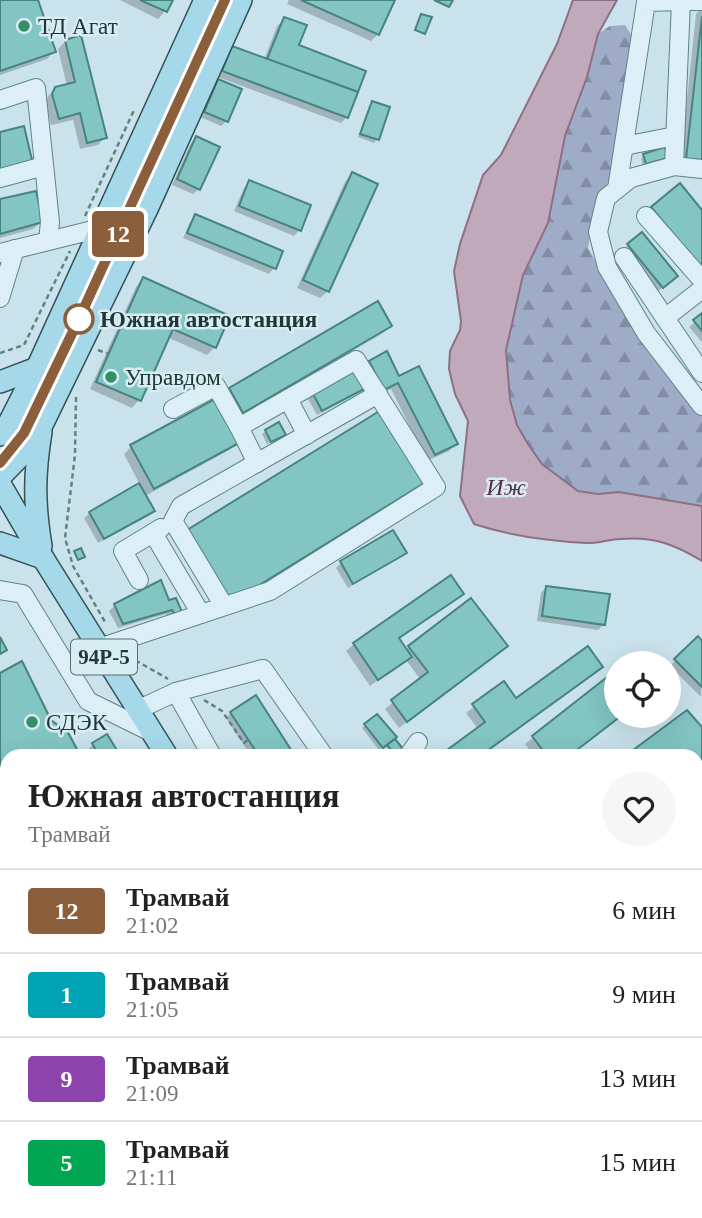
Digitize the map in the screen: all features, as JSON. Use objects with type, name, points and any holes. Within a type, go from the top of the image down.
[{"type":"main road","points":[[0,435],[8,425],[37,368],[205,0]]},
{"type":"main road","points":[[0,477],[25,451],[42,425],[141,221],[241,0]]},
{"type":"main road","points":[[0,382],[37,368]]},
{"type":"main road","points":[[0,543],[43,558],[35,495],[35,471],[42,425]]},
{"type":"main road","name":"94Р-5","points":[[0,484],[162,749]]},
{"type":"lane","points":[[674,166],[681,1]]},
{"type":"lane","points":[[617,189],[646,2],[702,1]]},
{"type":"lane","points":[[0,100],[36,88],[50,222],[48,241]]},
{"type":"lane","points":[[624,146],[675,136]]},
{"type":"lane","points":[[0,178],[44,166]]},
{"type":"lane","points":[[702,169],[674,166],[631,177],[606,198],[598,232],[607,267],[646,333],[702,406]]},
{"type":"lane","points":[[646,216],[702,281]]},
{"type":"lane","points":[[0,298],[8,251],[101,228]]},
{"type":"lane","points":[[624,257],[702,373]]},
{"type":"lane","points":[[665,318],[702,289]]},
{"type":"lane","points":[[99,649],[270,592],[436,487],[356,360],[239,428]]},
{"type":"lane","points":[[173,409],[216,386],[257,463]]},
{"type":"lane","points":[[139,580],[123,551],[173,521],[185,504],[378,394]]},
{"type":"lane","points":[[288,399],[307,435]]},
{"type":"lane","points":[[173,521],[224,606]]},
{"type":"lane","points":[[153,533],[201,614]]},
{"type":"lane","points":[[0,590],[23,594],[88,701],[151,732]]},
{"type":"lane","points":[[137,710],[176,692],[263,669],[319,749]]},
{"type":"lane","points":[[176,692],[208,749]]},
{"type":"path","points":[[0,353],[24,345],[34,327]]},
{"type":"path","points":[[94,349],[108,354]]},
{"type":"green space","points":[[625,25],[632,36],[612,185],[597,196],[588,248],[630,322],[702,414],[702,506],[619,492],[598,494],[578,491],[542,464],[517,425],[510,400],[506,350],[515,306],[523,275],[548,222],[565,136],[587,77],[598,34],[610,26]]},
{"type":"water","name":"Иж","points":[[573,0],[617,0],[598,34],[587,77],[565,136],[548,223],[523,275],[506,350],[510,400],[517,425],[542,464],[578,491],[598,494],[619,492],[702,506],[702,561],[682,550],[653,540],[632,538],[591,543],[502,532],[474,524],[460,496],[468,421],[455,394],[449,369],[450,351],[460,330],[461,321],[454,271],[460,244],[483,175],[501,155],[557,44]]},
{"type":"building","name":"ТД Агат","points":[[0,0],[38,0],[56,52],[0,71]]},
{"type":"building","points":[[140,0],[173,0],[167,12]]},
{"type":"building","points":[[301,0],[395,0],[379,35]]},
{"type":"building","points":[[434,0],[453,0],[449,7]]},
{"type":"building","points":[[421,14],[432,17],[425,34],[415,30]]},
{"type":"building","points":[[702,16],[702,160],[686,159]]},
{"type":"building","points":[[284,17],[307,25],[299,45],[366,71],[358,92],[267,59]]},
{"type":"building","points":[[81,35],[107,138],[87,143],[80,113],[59,119],[52,94],[55,87],[75,82],[65,40]]},
{"type":"building","points":[[232,46],[358,92],[348,118],[222,71]]},
{"type":"building","points":[[218,79],[242,89],[228,122],[204,112]]},
{"type":"building","points":[[372,101],[390,107],[379,140],[360,134]]},
{"type":"building","points":[[24,126],[33,164],[0,172],[0,132]]},
{"type":"building","points":[[196,136],[220,147],[200,190],[177,179]]},
{"type":"building","points":[[665,147],[668,158],[646,164],[643,154]]},
{"type":"building","points":[[352,172],[378,184],[329,292],[303,280]]},
{"type":"building","points":[[249,180],[311,205],[301,231],[239,206]]},
{"type":"building","points":[[680,183],[702,210],[702,268],[651,207]]},
{"type":"building","points":[[36,191],[43,222],[0,234],[0,199]]},
{"type":"building","points":[[195,214],[283,251],[276,269],[187,233]]},
{"type":"building","points":[[642,232],[678,276],[663,288],[627,244]]},
{"type":"building","points":[[143,277],[230,316],[216,348],[173,329],[141,401],[96,382]]},
{"type":"building","points":[[378,301],[392,326],[243,413],[229,388]]},
{"type":"building","points":[[702,313],[702,331],[693,320]]},
{"type":"building","points":[[387,351],[399,376],[419,366],[458,444],[435,455],[398,383],[384,390],[369,361]]},
{"type":"building","points":[[354,370],[364,389],[322,411],[312,392]]},
{"type":"building","points":[[215,399],[239,443],[154,489],[130,445]]},
{"type":"building","points":[[381,410],[426,482],[232,602],[187,530]]},
{"type":"building","points":[[279,422],[286,435],[271,442],[265,430]]},
{"type":"building","points":[[139,483],[155,511],[104,539],[89,512]]},
{"type":"building","points":[[393,530],[407,553],[353,584],[340,561]]},
{"type":"building","points":[[81,548],[85,557],[78,560],[74,551]]},
{"type":"building","points":[[451,575],[464,594],[399,638],[412,657],[378,680],[353,643]]},
{"type":"building","points":[[161,580],[169,600],[176,598],[182,612],[175,615],[172,610],[123,624],[114,604]]},
{"type":"building","points":[[546,586],[610,594],[605,625],[542,616]]},
{"type":"building","points":[[471,598],[508,646],[407,722],[391,700],[428,672],[408,646]]},
{"type":"building","points":[[698,636],[702,641],[702,687],[681,666],[681,652]]},
{"type":"building","points":[[0,637],[7,650],[0,654]]},
{"type":"building","points":[[588,646],[603,667],[490,749],[448,749],[485,722],[472,704],[504,681],[516,698]]},
{"type":"building","points":[[22,661],[51,720],[59,726],[64,725],[77,749],[0,749],[0,673]]},
{"type":"building","points":[[604,679],[605,728],[578,749],[542,749],[532,736]]},
{"type":"building","points":[[256,695],[291,749],[254,749],[230,712]]},
{"type":"building","points":[[687,710],[702,727],[702,749],[634,749],[663,728],[681,728],[681,714]]},
{"type":"building","points":[[377,714],[397,737],[383,748],[364,724]]},
{"type":"building","points":[[107,734],[116,749],[95,749],[92,743]]},
{"type":"building","points":[[395,739],[403,749],[390,749],[387,745]]},
{"type":"tram line","points":[[0,463],[24,433],[225,0]]},
{"type":"tram line","name":"12","points":[[0,463],[24,433],[225,0]]},
{"type":"place","name":"ТД Агат","points":[[24,26]]},
{"type":"place","name":"Южная автостанция","points":[[79,319]]},
{"type":"place","name":"Управдом","points":[[111,377]]},
{"type":"place","name":"СДЭК","points":[[32,722]]}]
